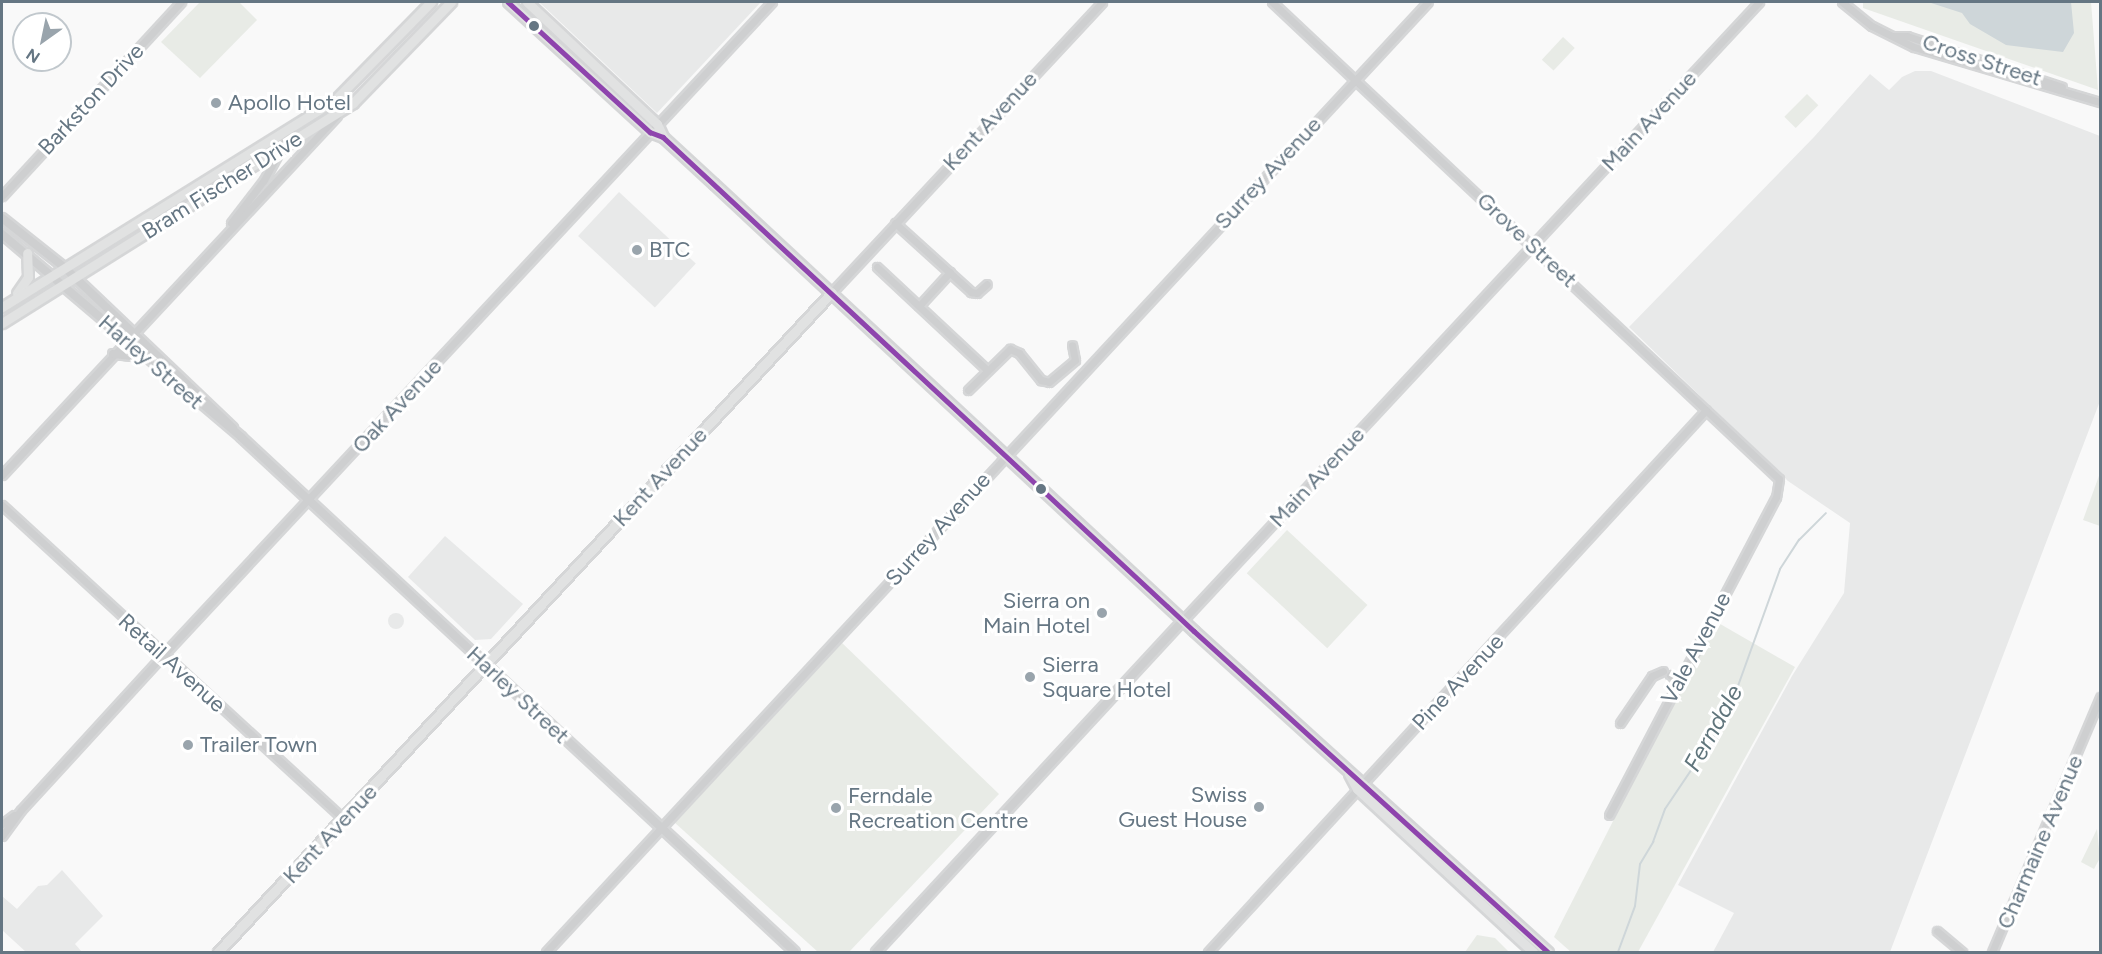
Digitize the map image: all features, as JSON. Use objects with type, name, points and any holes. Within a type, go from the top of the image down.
[{"type":"main road","name":"Bram Fischer Drive","points":[[4,305],[292,128],[355,83],[431,2]]},
{"type":"main road","name":"Bram Fischer Drive","points":[[2,323],[343,109],[451,2]]},
{"type":"main road","points":[[508,2],[650,132],[663,137],[1007,453],[1183,621],[1346,769],[1533,952]]},
{"type":"main road","points":[[527,2],[657,124],[663,137]]},
{"type":"main road","points":[[4,305],[28,277],[27,253]]},
{"type":"main road","name":"Kent Avenue","points":[[218,952],[344,820],[832,292]]},
{"type":"main road","points":[[1361,786],[1548,952]]},
{"type":"street","name":"Barkston Drive","points":[[2,196],[182,2]]},
{"type":"street","name":"Oak Avenue","points":[[2,836],[21,810],[163,655],[772,2]]},
{"type":"street","name":"Kent Avenue","points":[[832,292],[1102,2]]},
{"type":"street","name":"Grove Street","points":[[1272,2],[1533,245],[1779,479]]},
{"type":"street","name":"Surrey Avenue","points":[[549,950],[1007,453],[1428,2]]},
{"type":"street","name":"Main Avenue","points":[[876,952],[1760,2]]},
{"type":"street","name":"Cross Street","points":[[1842,2],[1862,20],[1893,36],[1907,36],[2100,102]]},
{"type":"street","points":[[2,475],[133,331],[343,109]]},
{"type":"street","points":[[219,240],[264,180],[292,128]]},
{"type":"street","name":"Harley Street","points":[[2,218],[75,277],[241,437],[795,952]]},
{"type":"street","points":[[895,223],[971,292],[977,293],[987,284]]},
{"type":"street","name":"Harley Street","points":[[2,234],[64,284],[126,340],[241,437]]},
{"type":"street","points":[[877,267],[987,370]]},
{"type":"street","points":[[919,306],[950,272]]},
{"type":"street","points":[[968,390],[1010,349],[1019,353],[1041,380],[1049,382],[1075,360],[1072,345]]},
{"type":"street","points":[[113,354],[130,353],[147,358]]},
{"type":"street","name":"Pine Avenue","points":[[1208,952],[1706,410]]},
{"type":"street","name":"Vale Avenue","points":[[1609,815],[1776,496],[1779,479]]},
{"type":"street","name":"Retail Avenue","points":[[2,505],[344,820]]},
{"type":"street","points":[[1620,723],[1652,676],[1666,673],[1679,681]]},
{"type":"street","name":"Charmaine Avenue","points":[[1992,952],[2100,697]]},
{"type":"street","name":"Oak Avenue","points":[[2,824],[21,810]]},
{"type":"street","points":[[1937,932],[1962,952]]},
{"type":"street","points":[[549,950],[558,952]]},
{"type":"shaded area","points":[[200,2],[239,2],[257,20],[200,78],[161,42]]},
{"type":"shaded area","points":[[539,2],[761,2],[657,113]]},
{"type":"shaded area","points":[[1863,2],[2091,2],[2098,90],[1863,8]]},
{"type":"shaded area","points":[[1928,2],[2071,2],[2074,33],[2063,52],[2006,45],[1970,24],[1962,13]]},
{"type":"shaded area","points":[[1563,37],[1575,48],[1554,71],[1542,60]]},
{"type":"shaded area","points":[[1915,71],[1931,71],[2100,136],[2100,401],[1890,952],[1713,952],[1734,913],[1678,885],[1792,676],[1844,593],[1850,523],[1788,481],[1629,327],[1814,137],[1870,74],[1889,90],[1902,77]]},
{"type":"shaded area","points":[[1807,94],[1818,105],[1796,128],[1784,117]]},
{"type":"shaded area","name":"BTC","points":[[619,192],[696,264],[655,307],[578,236]]},
{"type":"shaded area","points":[[2100,473],[2100,526],[2083,520]]},
{"type":"shaded area","points":[[1287,530],[1367,605],[1327,648],[1247,573]]},
{"type":"shaded area","points":[[445,536],[523,604],[491,639],[475,640],[408,577]]},
{"type":"shaded area","points":[[396,613],[404,621],[396,629],[388,621]]},
{"type":"shaded area","points":[[1715,621],[1795,667],[1638,952],[1571,952],[1554,937]]},
{"type":"shaded area","name":"Ferndale Recreation Centre","points":[[840,641],[999,794],[849,952],[818,952],[674,822]]},
{"type":"shaded area","points":[[2097,829],[2100,858],[2094,869],[2081,862]]},
{"type":"shaded area","points":[[62,870],[103,916],[75,944],[82,952],[26,952],[2,930],[2,896],[17,909],[38,886],[47,885]]},
{"type":"shaded area","points":[[1477,935],[1495,938],[1509,952],[1465,952]]},
{"type":"waterway","name":"Ferndale","points":[[1618,952],[1635,906],[1640,864],[1653,842],[1665,809],[1714,736],[1734,697],[1780,569],[1799,540],[1826,513]]},
{"type":"transit line","points":[[508,2],[650,132],[663,137],[1194,631],[1548,952]]},
{"type":"place","name":"Apollo Hotel","points":[[216,103]]},
{"type":"place","name":"BTC","points":[[637,250]]},
{"type":"place","name":"Sierra on Main Hotel","points":[[1102,613]]},
{"type":"place","name":"Sierra Square Hotel","points":[[1030,677]]},
{"type":"place","name":"Trailer Town","points":[[188,745]]},
{"type":"place","name":"Swiss Guest House","points":[[1259,807]]},
{"type":"place","name":"Ferndale Recreation Centre","points":[[836,808]]}]
